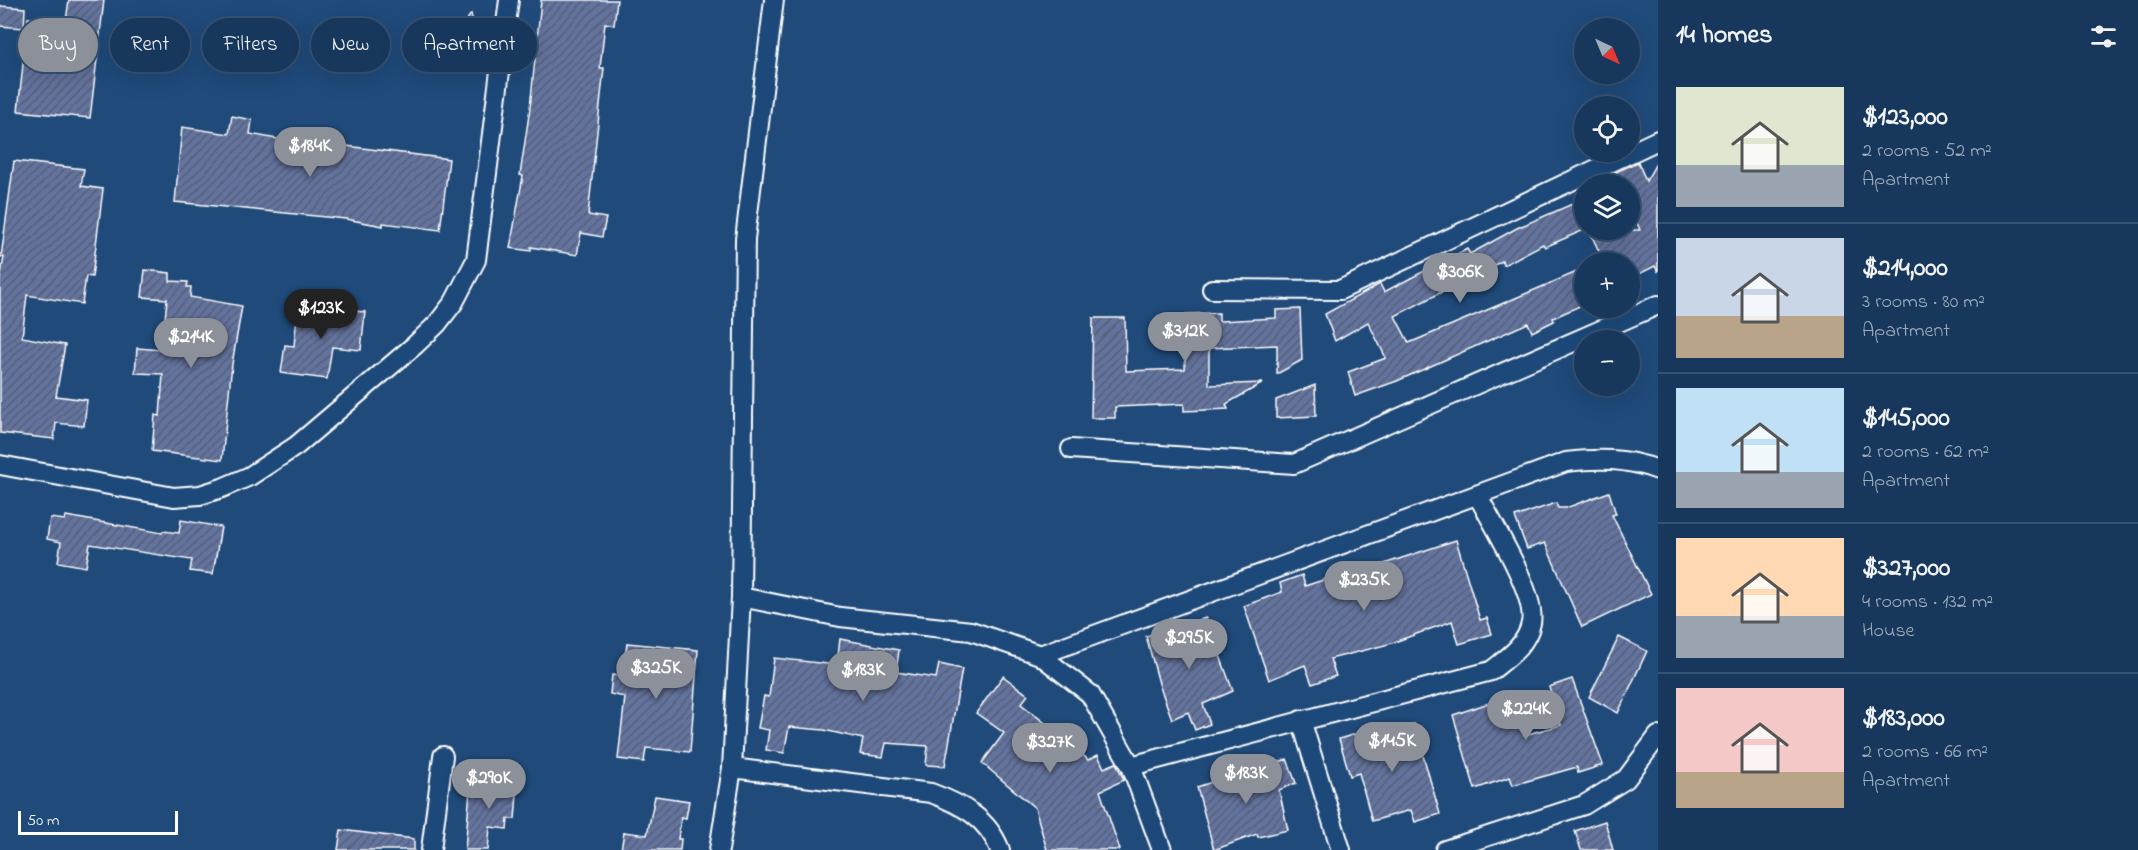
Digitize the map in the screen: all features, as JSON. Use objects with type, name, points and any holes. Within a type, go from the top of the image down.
[{"type":"street","points":[[0,465],[174,497],[200,495],[250,476],[296,446],[415,345],[437,324],[454,302],[476,260],[509,0]]},
{"type":"street","points":[[719,850],[732,768],[741,597],[745,239],[774,0]]},
{"type":"street","points":[[1212,289],[1340,290],[1658,140]]},
{"type":"street","points":[[1071,450],[1294,464],[1658,305]]},
{"type":"street","points":[[1040,655],[1566,462],[1602,457],[1639,463],[1658,470]]},
{"type":"street","points":[[1131,766],[1491,671],[1518,648],[1532,622],[1526,588],[1478,496]]},
{"type":"street","points":[[741,597],[840,617],[971,631],[1040,655],[1090,694],[1131,766],[1162,850]]},
{"type":"street","points":[[1301,720],[1341,850]]},
{"type":"street","points":[[1445,850],[1584,805],[1626,779],[1658,736]]},
{"type":"street","points":[[431,850],[443,756]]},
{"type":"street","points":[[732,768],[931,793],[957,802],[981,819],[999,850]]},
{"type":"building","points":[[69,0],[104,0],[98,51],[98,18],[66,18]]},
{"type":"building","points":[[541,0],[617,0],[614,25],[605,23],[600,68],[604,68],[588,215],[606,218],[602,237],[581,233],[577,255],[531,247],[531,251],[510,248],[523,176],[520,175],[534,72],[537,72],[537,39]]},
{"type":"building","points":[[0,6],[25,8],[24,18],[18,18],[18,28],[0,26]]},
{"type":"building","points":[[22,72],[95,72],[90,118],[18,111]]},
{"type":"building","points":[[232,116],[252,120],[250,134],[298,143],[299,140],[449,159],[440,230],[383,223],[383,226],[346,219],[175,202],[182,127],[229,134]]},
{"type":"building","points":[[1658,160],[1658,272],[1655,266],[1640,274],[1640,252],[1599,252],[1594,240],[1640,240],[1640,174],[1617,174],[1616,172],[1638,162],[1646,181]]},
{"type":"building","points":[[14,161],[84,169],[81,186],[103,189],[92,277],[86,276],[82,304],[27,295],[22,337],[65,345],[56,396],[87,400],[84,426],[56,423],[54,439],[0,433],[0,280],[4,257],[1,257]]},
{"type":"building","points":[[1574,203],[1574,234],[1545,247],[1543,244],[1504,265],[1502,261],[1395,316],[1409,343],[1574,273],[1574,309],[1553,318],[1554,321],[1532,332],[1528,323],[1397,381],[1355,396],[1348,372],[1386,358],[1368,322],[1335,341],[1325,314],[1380,284],[1384,292],[1467,249],[1470,254],[1517,228]]},
{"type":"building","points":[[145,270],[170,273],[170,281],[188,282],[187,287],[191,287],[190,297],[242,306],[232,364],[222,460],[152,451],[155,415],[160,416],[163,374],[135,373],[137,348],[162,350],[167,299],[142,297]]},
{"type":"building","points":[[298,306],[365,312],[361,350],[332,347],[327,379],[281,373],[285,345],[294,346]]},
{"type":"building","points":[[1300,309],[1302,360],[1277,374],[1277,345],[1209,348],[1209,385],[1263,383],[1226,404],[1228,409],[1184,411],[1184,404],[1115,407],[1115,418],[1091,418],[1093,318],[1125,318],[1126,371],[1185,369],[1186,314],[1219,313],[1219,321],[1276,318],[1276,310]]},
{"type":"building","points":[[1315,385],[1316,416],[1276,418],[1276,400]]},
{"type":"building","points":[[1609,492],[1616,514],[1612,515],[1651,594],[1582,627],[1545,543],[1527,549],[1515,517],[1556,503],[1558,508],[1566,508]]},
{"type":"building","points":[[66,516],[162,533],[163,531],[179,533],[181,520],[221,527],[213,574],[190,571],[192,560],[90,544],[86,567],[58,562],[61,542],[47,539],[50,518],[65,520]]},
{"type":"building","points":[[1456,540],[1480,620],[1487,618],[1492,634],[1459,644],[1452,621],[1389,644],[1330,659],[1336,676],[1312,684],[1305,665],[1269,680],[1244,606],[1282,592],[1280,583],[1302,575],[1305,586],[1365,566],[1366,570]]},
{"type":"building","points":[[1206,618],[1233,691],[1203,704],[1210,724],[1195,730],[1188,712],[1172,719],[1160,687],[1146,636]]},
{"type":"building","points":[[1619,637],[1647,651],[1618,713],[1589,697]]},
{"type":"building","points":[[840,639],[899,650],[896,672],[936,678],[939,664],[962,669],[945,766],[926,765],[928,746],[886,743],[883,757],[860,754],[863,739],[824,730],[789,727],[784,753],[766,750],[769,730],[758,728],[764,696],[769,697],[774,658],[837,665]]},
{"type":"building","points":[[627,643],[698,650],[690,752],[646,748],[644,762],[618,759],[625,697],[610,694],[612,675],[623,676]]},
{"type":"building","points":[[1003,676],[1028,695],[1021,704],[1058,733],[1060,732],[1088,760],[1098,755],[1104,768],[1116,763],[1124,780],[1100,791],[1120,850],[1047,850],[1035,808],[982,763],[1004,733],[976,713]]},
{"type":"building","points":[[1572,679],[1603,765],[1578,773],[1577,767],[1513,785],[1510,777],[1475,789],[1453,715],[1510,696],[1524,735],[1561,725],[1549,687]]},
{"type":"building","points":[[1414,724],[1440,814],[1415,822],[1411,810],[1372,821],[1359,773],[1350,776],[1339,739],[1375,728],[1378,738]]},
{"type":"building","points":[[1287,759],[1296,783],[1279,790],[1288,830],[1258,837],[1257,834],[1214,850],[1197,787],[1224,778],[1225,782]]},
{"type":"building","points":[[471,778],[518,781],[515,819],[508,819],[507,829],[490,827],[488,850],[465,850]]},
{"type":"building","points":[[655,796],[689,801],[686,818],[681,817],[678,839],[681,839],[680,850],[621,850],[624,832],[647,835]]},
{"type":"building","points":[[1605,821],[1613,850],[1581,850],[1575,831]]},
{"type":"building","points":[[341,830],[414,839],[414,850],[338,850]]}]
